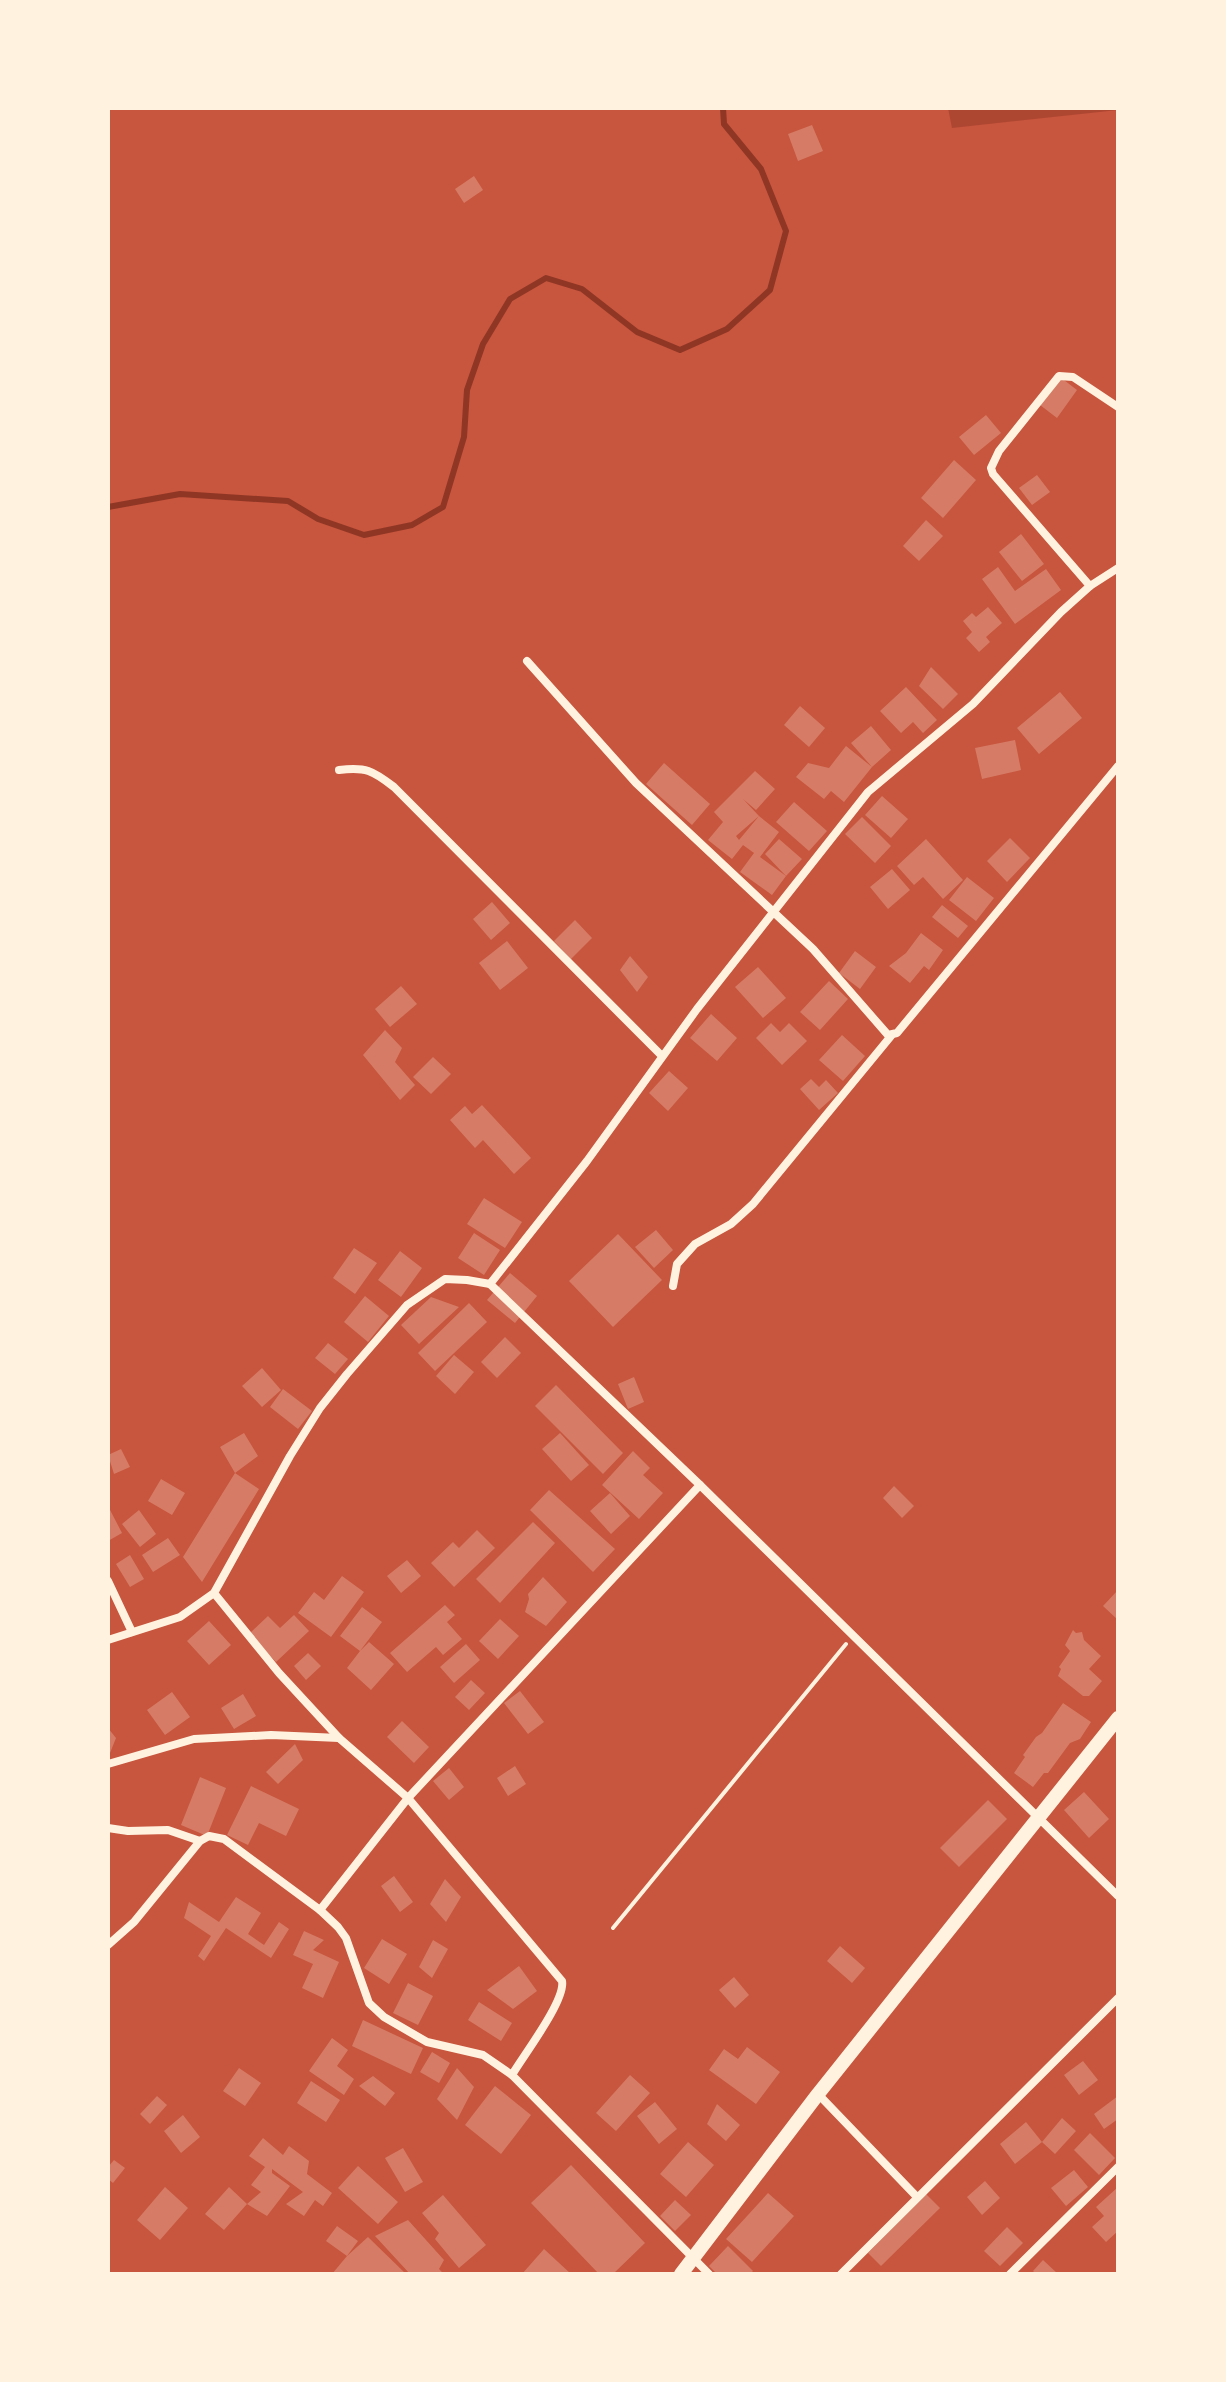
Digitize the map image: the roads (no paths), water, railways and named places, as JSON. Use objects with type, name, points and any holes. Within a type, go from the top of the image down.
[{"type":"main road","points":[[681,2274],[818,2094],[1118,1718]]},
{"type":"street","points":[[1090,586],[991,468],[999,451],[1059,376],[1073,377],[1118,407]]},
{"type":"street","points":[[490,1284],[587,1161],[662,1056],[772,912],[868,792],[973,704],[1090,586],[1118,568]]},
{"type":"street","points":[[527,661],[636,783],[813,949],[885,1033],[891,1036]]},
{"type":"street","points":[[673,1286],[677,1264],[695,1244],[731,1224],[753,1204],[1118,766]]},
{"type":"street","points":[[339,770],[363,768],[375,772],[394,787],[662,1056]]},
{"type":"street","points":[[108,1640],[180,1617],[214,1593],[320,1408],[407,1305],[445,1279],[490,1284],[700,1485],[1118,1896]]},
{"type":"street","points":[[320,1910],[408,1798],[700,1485]]},
{"type":"street","points":[[108,1581],[132,1632]]},
{"type":"street","points":[[214,1593],[279,1673],[339,1738],[408,1798],[562,1981],[564,1989],[512,2075]]},
{"type":"street","points":[[108,1764],[194,1739],[271,1735],[339,1738]]},
{"type":"street","points":[[108,1828],[168,1830],[200,1841]]},
{"type":"street","points":[[108,1945],[134,1922],[200,1841],[209,1836],[224,1839],[320,1910],[346,1938],[369,2003],[384,2017],[427,2042],[483,2055],[512,2075],[709,2274]]},
{"type":"street","points":[[841,2274],[1118,1998]]},
{"type":"street","points":[[818,2094],[917,2197]]},
{"type":"street","points":[[1010,2274],[1118,2167]]},
{"type":"waterway","points":[[108,507],[180,494],[288,501],[318,519],[364,535],[412,525],[443,507],[464,437],[467,390],[483,344],[510,299],[546,278],[582,289],[637,332],[680,350],[727,329],[770,290],[786,231],[761,169],[724,124],[723,108]]}]
